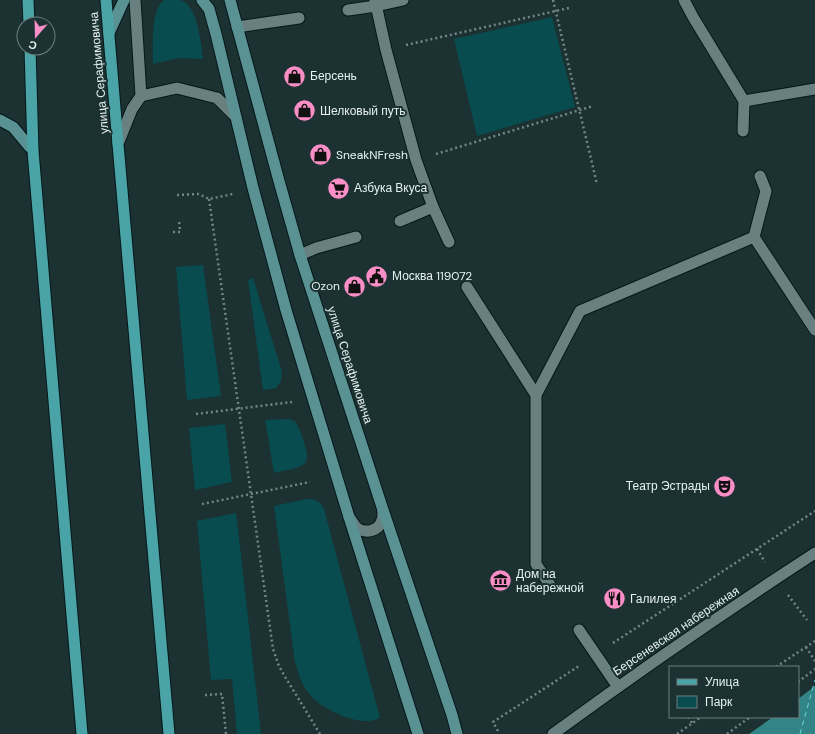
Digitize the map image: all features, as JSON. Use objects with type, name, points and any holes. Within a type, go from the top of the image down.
[{"type":"main road","points":[[28,0],[29,16]]},
{"type":"main road","name":"улица Серафимовича","points":[[106,0],[169,734]]},
{"type":"main road","points":[[109,33],[124,0]]},
{"type":"main road","points":[[202,0],[209,9],[216,34],[252,188],[286,310],[349,517],[418,734]]},
{"type":"main road","name":"улица Серафимовича","points":[[230,0],[300,255],[457,734]]},
{"type":"main road","points":[[30,56],[33,151],[82,734]]},
{"type":"main road","points":[[0,120],[12,127],[33,151]]},
{"type":"street","points":[[118,144],[132,109],[141,96],[134,0]]},
{"type":"street","points":[[348,10],[376,3],[403,0]]},
{"type":"street","points":[[684,0],[744,101],[743,131]]},
{"type":"street","points":[[376,3],[386,50],[416,160],[433,207],[449,242]]},
{"type":"street","points":[[237,27],[299,18]]},
{"type":"street","points":[[141,96],[177,88],[216,98],[236,117]]},
{"type":"street","points":[[744,101],[815,89]]},
{"type":"street","points":[[760,176],[766,191],[754,237],[815,330]]},
{"type":"street","points":[[400,221],[433,207]]},
{"type":"street","points":[[552,588],[536,564],[536,395],[580,311],[754,237]]},
{"type":"street","points":[[300,255],[316,248],[356,238]]},
{"type":"street","points":[[467,286],[536,395]]},
{"type":"street","points":[[349,517],[356,527],[361,530],[374,530],[379,526],[382,520],[383,510]]},
{"type":"street","name":"Берсеневская набережная","points":[[553,734],[618,687],[815,553]]},
{"type":"street","points":[[578,630],[618,687]]},
{"type":"path","points":[[553,0],[597,184]]},
{"type":"path","points":[[386,50],[569,8]]},
{"type":"path","points":[[416,160],[593,106]]},
{"type":"path","points":[[177,195],[199,194],[209,199],[234,194]]},
{"type":"path","points":[[209,199],[273,649],[279,666],[320,734]]},
{"type":"path","points":[[173,232],[180,232],[179,220]]},
{"type":"path","points":[[196,414],[292,402]]},
{"type":"path","points":[[202,504],[310,482]]},
{"type":"path","points":[[498,731],[492,722],[815,511]]},
{"type":"path","points":[[756,549],[765,562]]},
{"type":"path","points":[[787,592],[807,620]]},
{"type":"path","points":[[778,666],[815,641]]},
{"type":"path","points":[[806,647],[815,661]]},
{"type":"path","points":[[799,681],[815,669]]},
{"type":"path","points":[[205,695],[222,694],[226,734]]},
{"type":"path","points":[[689,718],[692,723]]},
{"type":"path","points":[[677,734],[700,718]]},
{"type":"path","points":[[727,734],[749,718]]},
{"type":"green space","points":[[164,0],[180,0],[186,3],[191,9],[198,25],[203,59],[178,58],[153,64],[154,20],[156,12]]},
{"type":"green space","points":[[552,17],[575,107],[477,136],[454,39]]},
{"type":"green space","points":[[203,265],[221,396],[187,400],[176,267]]},
{"type":"green space","points":[[253,278],[282,372],[281,381],[276,388],[263,390],[248,280]]},
{"type":"green space","points":[[288,419],[294,421],[298,427],[306,448],[307,459],[304,464],[298,467],[274,473],[265,420]]},
{"type":"green space","points":[[225,424],[232,482],[195,490],[189,428]]},
{"type":"green space","points":[[306,499],[317,501],[324,509],[380,718],[371,721],[354,720],[324,707],[313,698],[305,688],[295,662],[274,506]]},
{"type":"green space","points":[[236,513],[261,734],[237,734],[232,679],[211,680],[197,521]]},
{"type":"shaded area","points":[[815,686],[815,734],[749,734],[772,718],[799,718],[799,698]]},
{"type":"ferry route","points":[[800,734],[815,680]]},
{"type":"place","name":"Берсень","points":[[295,76]]},
{"type":"place","name":"Шелковый путь","points":[[304,111]]},
{"type":"place","name":"SneakNFresh","points":[[320,155]]},
{"type":"place","name":"Азбука Вкуса","points":[[338,188]]},
{"type":"place","name":"Москва 119072","points":[[377,276]]},
{"type":"place","name":"Ozon","points":[[355,286]]},
{"type":"place","name":"Театр Эстрады","points":[[725,486]]},
{"type":"place","name":"Дом на набережной","points":[[500,581]]},
{"type":"place","name":"Галилея","points":[[615,599]]}]
